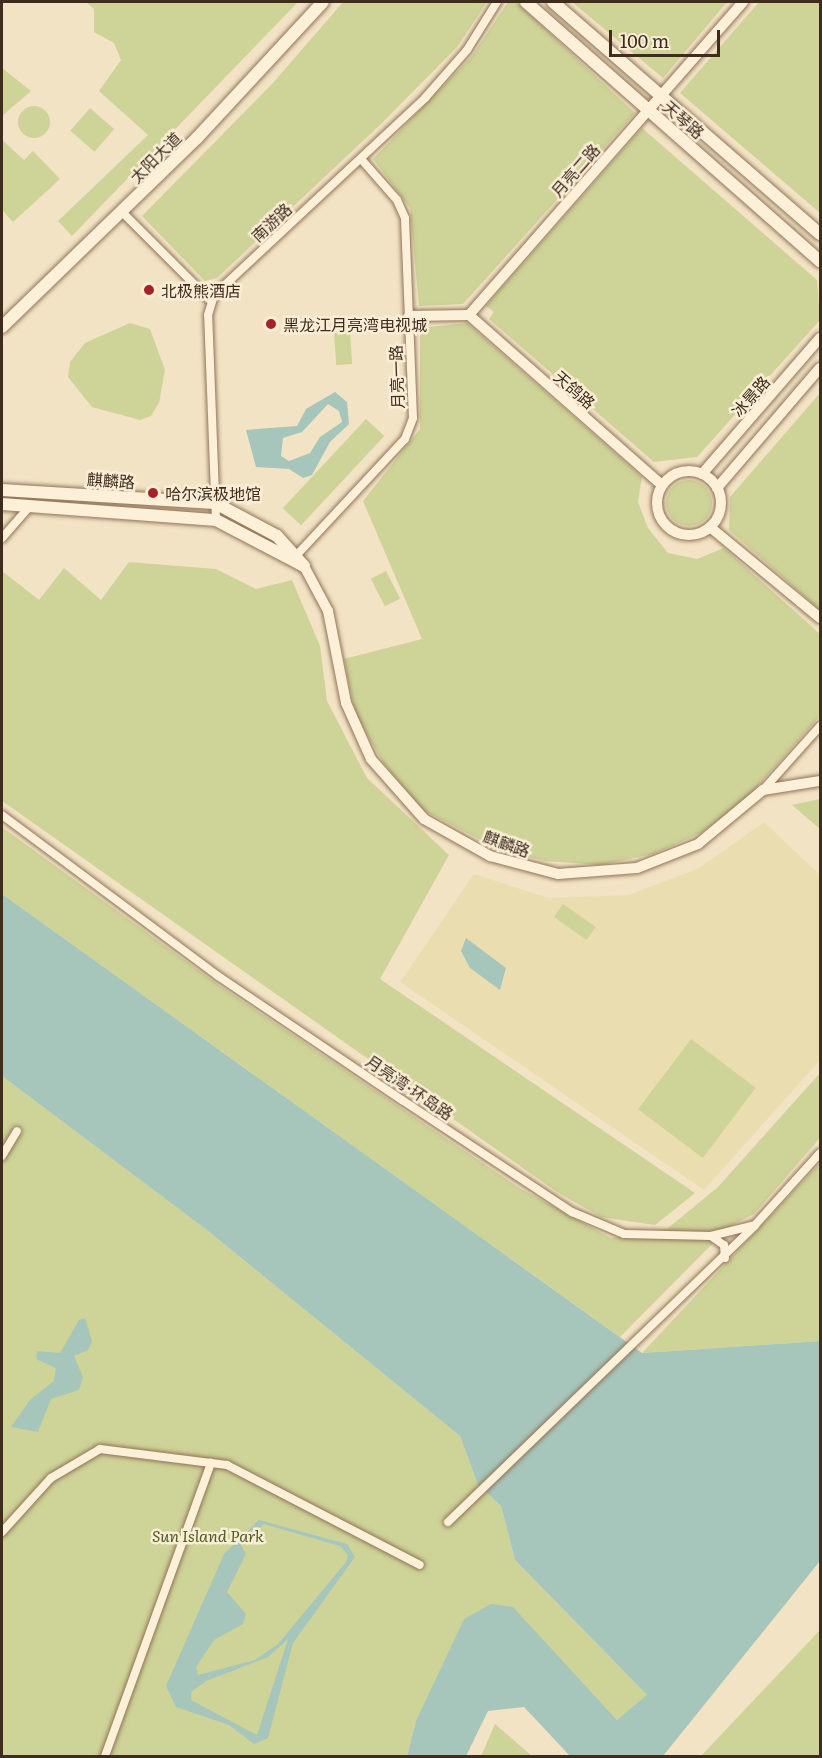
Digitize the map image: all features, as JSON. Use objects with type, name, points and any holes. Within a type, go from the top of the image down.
[{"type":"main road","name":"太阳大道","points":[[2,327],[122,212],[323,2]]},
{"type":"main road","name":"天琴路","points":[[526,2],[820,261]]},
{"type":"main road","name":"天琴路","points":[[553,2],[820,234]]},
{"type":"main road","name":"麒麟路","points":[[2,490],[215,503],[264,526],[297,561]]},
{"type":"main road","name":"麒麟路","points":[[2,504],[216,520],[240,529],[297,561]]},
{"type":"street","name":"南游路","points":[[211,301],[361,159],[467,50],[497,2]]},
{"type":"street","name":"月亮二路","points":[[469,315],[743,2]]},
{"type":"street","name":"月亮一路","points":[[297,561],[411,428],[409,316],[402,209],[361,159]]},
{"type":"street","points":[[122,212],[211,301],[216,520]]},
{"type":"street","points":[[409,316],[469,315]]},
{"type":"street","name":"天鸽路","points":[[469,315],[662,485]]},
{"type":"street","name":"冰景路","points":[[702,474],[820,338]]},
{"type":"street","points":[[717,488],[820,368]]},
{"type":"street","points":[[676,474],[702,474],[717,488],[720,508],[710,527],[681,534],[664,523],[657,504],[662,485],[676,474]]},
{"type":"street","points":[[2,538],[32,505]]},
{"type":"street","points":[[710,527],[820,618]]},
{"type":"street","name":"麒麟路","points":[[297,561],[326,604],[346,703],[371,759],[414,810],[474,849],[558,874],[637,868],[698,844],[763,790],[820,726]]},
{"type":"street","points":[[763,790],[820,781]]},
{"type":"street","name":"月亮湾·环岛路","points":[[2,815],[218,976],[572,1212],[624,1234],[711,1236],[754,1225]]},
{"type":"street","points":[[2,1156],[18,1131]]},
{"type":"street","points":[[448,1522],[460,1516],[708,1275],[820,1153]]},
{"type":"street","points":[[711,1236],[724,1245],[725,1258]]},
{"type":"street","points":[[2,1532],[51,1478],[100,1449],[211,1463],[256,1479],[420,1565]]},
{"type":"street","points":[[105,1756],[211,1463]]},
{"type":"shaded area","points":[[764,822],[820,875],[820,1060],[704,1190],[400,982],[474,874],[549,898],[629,895],[699,868]]},
{"type":"green space","points":[[86,2],[298,2],[72,236],[58,221],[148,135],[99,91],[121,60],[114,43],[94,32],[94,9]]},
{"type":"green space","points":[[343,2],[487,2],[457,47],[382,123],[217,278],[205,281],[142,216],[272,84]]},
{"type":"green space","points":[[508,2],[516,2],[635,113],[463,304],[419,306],[410,208],[373,159],[472,56]]},
{"type":"green space","points":[[572,2],[727,2],[663,78]]},
{"type":"green space","points":[[759,2],[820,2],[820,213],[680,93]]},
{"type":"green space","points":[[2,68],[31,91],[2,116]]},
{"type":"green space","points":[[34,106],[45,111],[50,122],[45,133],[34,138],[23,133],[18,122],[23,111]]},
{"type":"green space","points":[[90,108],[114,129],[94,152],[70,131]]},
{"type":"green space","points":[[642,128],[817,280],[820,320],[697,457],[654,462],[489,319],[494,312],[486,306]]},
{"type":"green space","points":[[2,140],[24,160],[33,151],[60,179],[13,222],[2,210]]},
{"type":"green space","points":[[130,323],[150,329],[165,370],[159,403],[151,416],[140,420],[92,407],[68,377],[70,362],[85,343]]},
{"type":"green space","points":[[467,323],[642,477],[638,502],[648,528],[668,553],[697,559],[724,548],[820,634],[820,716],[746,799],[701,833],[653,854],[601,865],[545,861],[500,850],[423,810],[384,764],[356,715],[344,659],[422,639],[363,501],[420,429],[420,328]]},
{"type":"green space","points":[[350,332],[352,364],[336,365],[334,333]]},
{"type":"green space","points":[[820,393],[820,610],[729,530],[730,497]]},
{"type":"green space","points":[[366,419],[384,436],[301,525],[283,508]]},
{"type":"green space","points":[[689,480],[705,487],[712,503],[705,519],[689,526],[673,519],[666,503],[673,487]]},
{"type":"green space","points":[[129,562],[216,569],[256,589],[292,580],[320,646],[327,701],[367,778],[449,855],[380,979],[695,1193],[655,1225],[601,1217],[557,1192],[2,801],[2,571],[39,600],[64,568],[101,600]]},
{"type":"green space","points":[[386,571],[400,599],[385,606],[371,579]]},
{"type":"green space","points":[[820,799],[820,829],[792,805]]},
{"type":"green space","points":[[2,827],[220,986],[521,1189],[611,1238],[667,1229],[718,1187],[820,1073],[820,1138],[754,1214],[730,1226],[620,1337],[2,894]]},
{"type":"green space","points":[[563,904],[596,927],[587,940],[554,917]]},
{"type":"green space","points":[[691,1039],[756,1088],[703,1158],[638,1109]]},
{"type":"green space","name":"Sun Island Park","points":[[2,1076],[208,1231],[460,1436],[478,1485],[501,1506],[515,1560],[648,1696],[617,1720],[513,1608],[416,1721],[407,1756],[2,1756]]},
{"type":"green space","points":[[820,1163],[820,1341],[642,1353]]},
{"type":"green space","points":[[820,1630],[820,1756],[701,1756]]},
{"type":"green space","points":[[495,1724],[532,1756],[481,1756]]},
{"type":"water","points":[[335,392],[347,402],[349,424],[330,442],[312,475],[303,478],[289,469],[256,467],[246,430],[297,426],[306,409]],"holes":[[[328,404],[339,411],[342,422],[320,437],[310,453],[289,461],[281,456],[283,438],[302,432]]]},
{"type":"water","points":[[2,894],[642,1353],[820,1341],[820,1561],[663,1756],[570,1756],[524,1707],[488,1711],[466,1756],[407,1756],[416,1721],[464,1619],[491,1604],[513,1607],[617,1720],[647,1695],[515,1560],[501,1506],[478,1485],[460,1436],[208,1231],[2,1076]]},
{"type":"water","points":[[466,938],[506,968],[500,990],[470,968],[461,951]]},
{"type":"water","points":[[85,1318],[92,1341],[88,1350],[74,1356],[83,1377],[79,1390],[51,1399],[38,1432],[11,1427],[30,1400],[54,1381],[56,1368],[36,1359],[37,1351],[60,1353],[79,1320]]},
{"type":"water","points":[[259,1520],[347,1544],[355,1557],[293,1643],[268,1738],[254,1744],[229,1725],[176,1707],[166,1686],[224,1554]],"holes":[[[264,1524],[340,1546],[348,1555],[346,1562],[278,1644],[255,1660],[198,1675],[196,1667],[214,1640],[243,1624],[246,1614],[227,1592],[246,1554],[240,1543]],[[288,1639],[257,1735],[191,1700],[191,1692],[206,1681],[268,1657]]]},
{"type":"place","name":"北极熊酒店","points":[[149,290]]},
{"type":"place","name":"黑龙江月亮湾电视城","points":[[271,324]]},
{"type":"place","name":"哈尔滨极地馆","points":[[153,493]]}]
